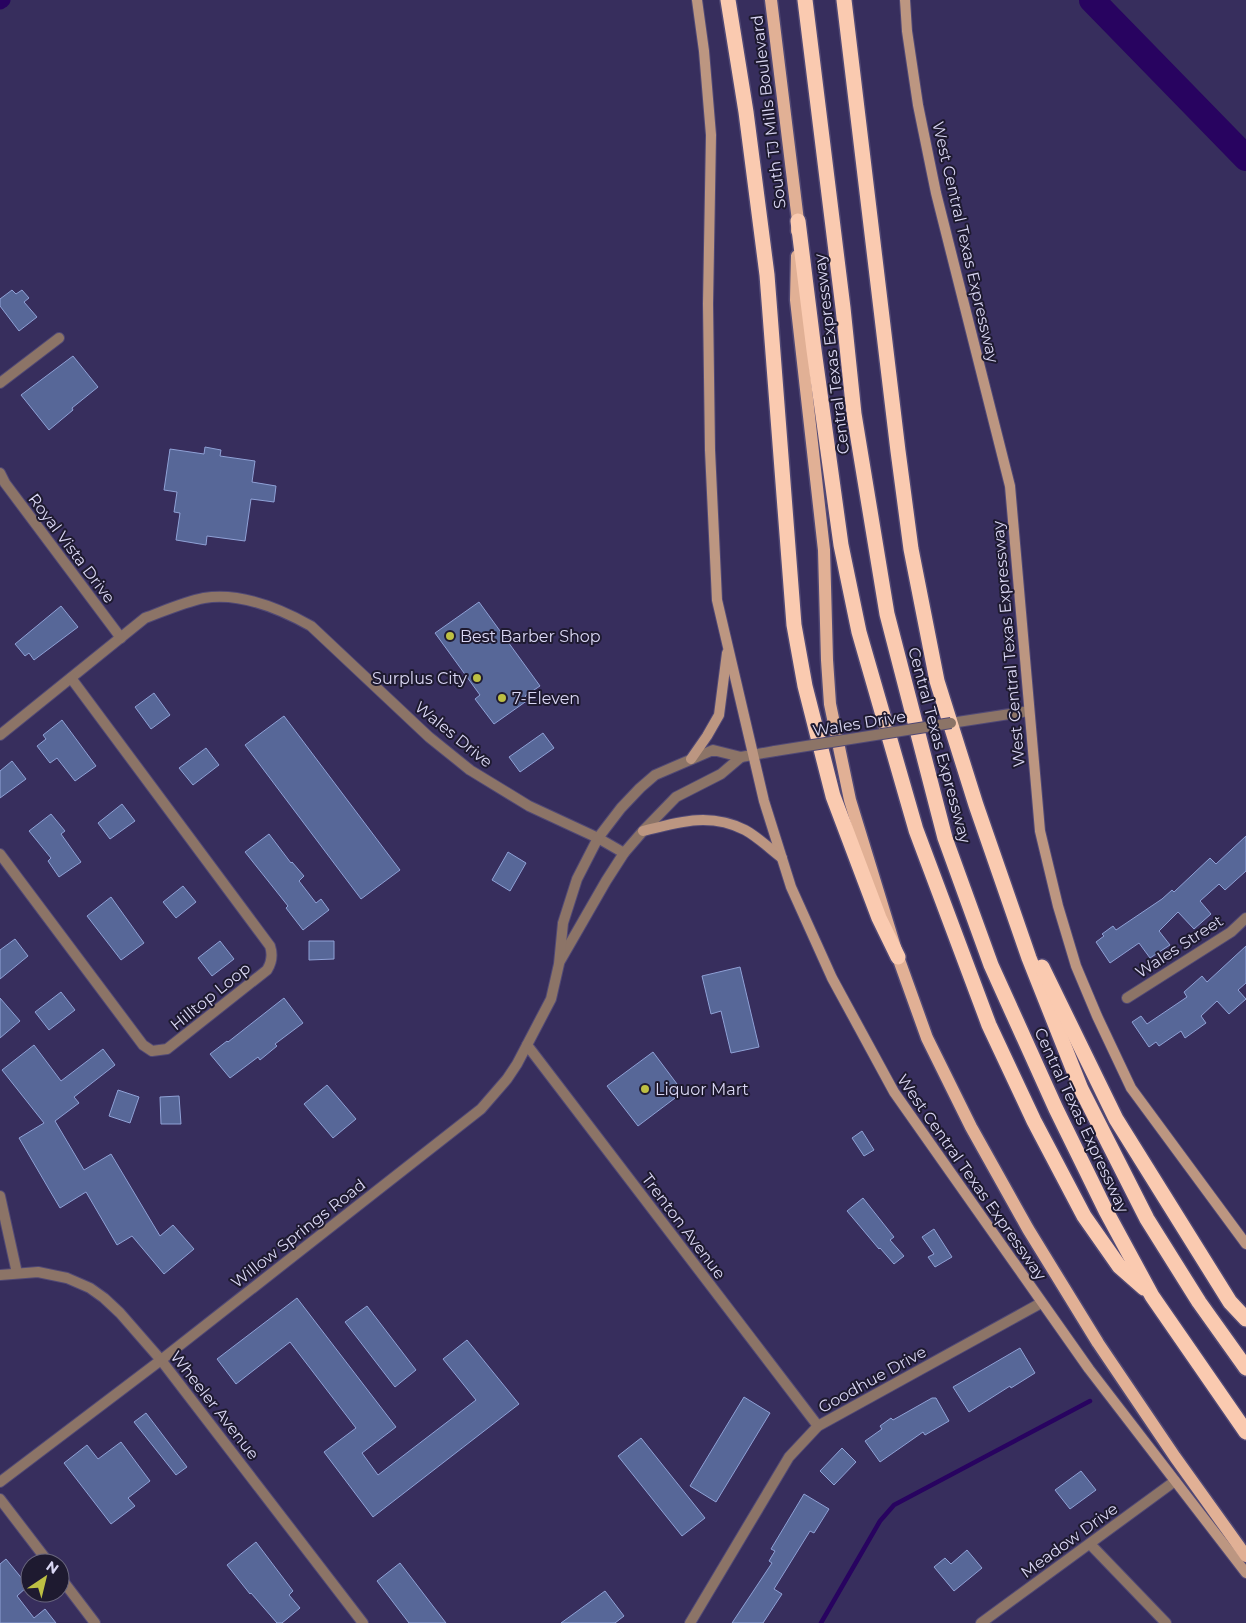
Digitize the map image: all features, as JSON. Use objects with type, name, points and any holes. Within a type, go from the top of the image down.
[{"type":"highway","points":[[728,0],[746,112],[767,275],[795,633],[805,686],[833,796],[879,918],[898,957]]},
{"type":"highway","name":"Central Texas Expressway","points":[[805,0],[842,298],[854,414],[886,614],[943,829],[995,974],[1056,1109],[1106,1211],[1152,1296],[1246,1432]]},
{"type":"highway","name":"Central Texas Expressway","points":[[844,0],[911,549],[937,681],[976,805],[1029,958],[1081,1089],[1147,1219],[1198,1302],[1246,1368]]},
{"type":"highway","points":[[798,221],[843,554],[859,632],[916,830],[989,1025],[1034,1121],[1084,1216],[1119,1266],[1152,1296]]},
{"type":"highway","points":[[1008,898],[1116,1119],[1230,1302],[1246,1320]]},
{"type":"main road","name":"West Central Texas Expressway","points":[[697,0],[704,51],[711,135],[708,304],[710,450],[718,600],[764,801],[791,887],[832,978],[894,1092],[1089,1369],[1246,1573]]},
{"type":"main road","name":"South TJ Mills Boulevard","points":[[771,0],[798,221],[796,300],[824,550],[830,704],[850,800],[898,957],[928,1038],[971,1127],[1028,1229],[1098,1343],[1174,1457],[1246,1556]]},
{"type":"main road","name":"West Central Texas Expressway","points":[[905,0],[906,31],[918,106],[936,193],[1010,486],[1040,831],[1058,906],[1076,966],[1096,1016],[1131,1088],[1246,1244]]},
{"type":"main road","points":[[691,759],[719,714],[728,648]]},
{"type":"main road","points":[[643,831],[691,820],[716,820],[744,830],[782,858]]},
{"type":"street","points":[[0,383],[59,338]]},
{"type":"street","name":"Royal Vista Drive","points":[[0,474],[2,485],[121,638]]},
{"type":"street","name":"Wales Drive","points":[[0,735],[145,618],[169,608],[203,598],[219,597],[253,600],[311,626],[429,737],[470,770],[529,806],[598,838],[624,853]]},
{"type":"street","name":"Hilltop Loop","points":[[0,854],[143,1045],[152,1051],[167,1049],[267,970],[270,964],[273,953],[270,946],[70,678]]},
{"type":"street","name":"Wales Drive","points":[[754,754],[1029,711]]},
{"type":"street","name":"Willow Springs Road","points":[[0,1482],[161,1360],[481,1109],[507,1079],[551,999],[559,964],[563,923],[577,879],[598,838],[621,808],[655,775],[713,750],[740,756],[754,754]]},
{"type":"street","name":"Willow Springs Road","points":[[559,964],[606,881],[624,853],[643,831],[676,797],[721,774],[740,756]]},
{"type":"street","name":"Wales Street","points":[[1127,998],[1231,932],[1246,918]]},
{"type":"street","name":"Trenton Avenue","points":[[527,1045],[818,1426]]},
{"type":"street","points":[[0,1196],[17,1273]]},
{"type":"street","name":"Wheeler Avenue","points":[[0,1275],[38,1272],[56,1274],[90,1288],[120,1313],[161,1360],[363,1623]]},
{"type":"street","name":"Goodhue Drive","points":[[690,1623],[789,1458],[818,1426],[1042,1303]]},
{"type":"street","name":"Meadow Drive","points":[[981,1623],[1175,1481]]},
{"type":"street","points":[[0,1499],[41,1553]]},
{"type":"street","points":[[1090,1544],[1166,1623]]},
{"type":"street","points":[[70,1590],[95,1623]]},
{"type":"building","points":[[12,290],[16,294],[22,290],[29,298],[24,302],[37,317],[19,331],[0,306],[0,299]]},
{"type":"building","points":[[73,356],[98,387],[49,430],[21,395]]},
{"type":"building","points":[[205,447],[221,450],[220,456],[255,461],[252,482],[276,486],[274,502],[251,499],[245,541],[207,536],[206,545],[176,540],[180,513],[174,512],[177,492],[164,490],[170,449],[204,454]]},
{"type":"building","points":[[479,602],[540,686],[525,696],[528,700],[494,724],[475,699],[480,695],[435,633]]},
{"type":"building","points":[[61,606],[78,627],[34,660],[29,653],[25,656],[15,644]]},
{"type":"building","points":[[154,693],[170,715],[151,729],[135,707]]},
{"type":"building","points":[[284,716],[400,870],[361,899],[245,745]]},
{"type":"building","points":[[62,720],[96,766],[75,781],[57,758],[50,763],[37,746],[46,739],[43,735]]},
{"type":"building","name":"7-Eleven","points":[[543,733],[554,748],[520,772],[509,757]]},
{"type":"building","points":[[206,748],[219,765],[193,785],[179,768]]},
{"type":"building","points":[[12,761],[26,779],[0,798],[0,771]]},
{"type":"building","points":[[122,804],[135,821],[110,839],[98,823]]},
{"type":"building","points":[[51,814],[65,831],[61,834],[81,862],[59,877],[48,861],[51,858],[29,831]]},
{"type":"building","points":[[269,834],[291,863],[304,876],[299,881],[316,903],[321,899],[329,910],[303,930],[286,908],[288,906],[245,852]]},
{"type":"building","points":[[1246,836],[1246,871],[1225,890],[1219,884],[1200,901],[1211,914],[1194,929],[1178,912],[1159,931],[1170,945],[1150,958],[1139,943],[1110,963],[1096,942],[1104,936],[1102,934],[1113,926],[1116,930],[1162,899],[1172,890],[1174,892],[1210,858],[1216,864]]},
{"type":"building","points":[[508,852],[526,863],[510,891],[492,880]]},
{"type":"building","points":[[183,886],[196,902],[176,918],[163,902]]},
{"type":"building","points":[[111,897],[144,943],[121,960],[87,916]]},
{"type":"building","points":[[15,939],[28,956],[0,979],[0,950]]},
{"type":"building","points":[[220,941],[234,959],[212,976],[198,958]]},
{"type":"building","points":[[309,941],[334,941],[334,959],[309,960]]},
{"type":"building","points":[[1246,946],[1246,983],[1238,990],[1246,999],[1229,1014],[1217,1001],[1201,1016],[1206,1023],[1185,1038],[1181,1031],[1159,1046],[1156,1042],[1149,1047],[1132,1022],[1141,1016],[1147,1024],[1187,997],[1184,992],[1202,976],[1207,982]]},
{"type":"building","points":[[740,967],[759,1047],[731,1053],[721,1011],[711,1014],[702,976]]},
{"type":"building","points":[[61,992],[75,1010],[49,1030],[35,1012]]},
{"type":"building","points":[[0,998],[20,1021],[0,1038]]},
{"type":"building","points":[[284,998],[303,1023],[275,1044],[277,1046],[260,1060],[258,1057],[230,1078],[210,1054]]},
{"type":"building","points":[[34,1045],[61,1081],[103,1049],[115,1065],[74,1097],[79,1103],[55,1121],[84,1170],[111,1154],[160,1236],[173,1225],[194,1249],[164,1274],[132,1236],[117,1245],[86,1192],[60,1208],[19,1138],[44,1123],[2,1070]]},
{"type":"building","name":"Liquor Mart","points":[[653,1052],[683,1092],[638,1126],[607,1086]]},
{"type":"building","points":[[327,1085],[356,1119],[333,1138],[304,1104]]},
{"type":"building","points":[[118,1090],[139,1097],[130,1123],[109,1116]]},
{"type":"building","points":[[179,1096],[181,1124],[161,1124],[160,1097]]},
{"type":"building","points":[[862,1131],[874,1150],[864,1156],[852,1138]]},
{"type":"building","points":[[863,1198],[894,1237],[890,1240],[904,1256],[894,1264],[847,1211]]},
{"type":"building","points":[[934,1229],[952,1257],[935,1267],[928,1257],[934,1254],[922,1237]]},
{"type":"building","points":[[297,1298],[396,1427],[362,1453],[378,1475],[476,1400],[443,1359],[467,1340],[519,1404],[373,1517],[324,1452],[356,1428],[290,1342],[236,1384],[217,1359]]},
{"type":"building","points":[[367,1306],[416,1370],[395,1387],[345,1322]]},
{"type":"building","points":[[1020,1348],[1035,1373],[1011,1388],[1010,1386],[969,1412],[953,1387]]},
{"type":"building","points":[[744,1397],[770,1413],[716,1502],[690,1486]]},
{"type":"building","points":[[932,1398],[936,1398],[949,1421],[925,1435],[923,1432],[880,1462],[865,1441],[882,1429],[880,1426],[891,1418],[893,1420]]},
{"type":"building","points":[[146,1413],[187,1467],[176,1475],[134,1422]]},
{"type":"building","points":[[641,1438],[705,1518],[682,1536],[618,1456]]},
{"type":"building","points":[[121,1442],[150,1481],[128,1498],[135,1506],[111,1524],[64,1463],[87,1445],[98,1459]]},
{"type":"building","points":[[842,1448],[856,1462],[834,1485],[820,1471]]},
{"type":"building","points":[[1081,1471],[1096,1490],[1070,1509],[1055,1490]]},
{"type":"building","points":[[804,1494],[829,1509],[814,1533],[810,1531],[774,1589],[782,1594],[763,1623],[732,1623],[772,1563],[769,1561],[775,1551],[771,1549]]},
{"type":"building","points":[[256,1542],[293,1591],[289,1595],[300,1608],[282,1623],[277,1623],[250,1594],[227,1565]]},
{"type":"building","points":[[967,1550],[982,1568],[954,1591],[934,1567],[945,1558],[951,1564]]},
{"type":"building","points":[[6,1559],[20,1576],[20,1593],[17,1596],[20,1603],[22,1603],[34,1618],[45,1609],[56,1623],[0,1623],[0,1564]]},
{"type":"building","points":[[400,1563],[446,1623],[409,1623],[377,1581]]},
{"type":"building","points":[[605,1591],[624,1616],[615,1623],[561,1623]]},
{"type":"waterway","points":[[1092,0],[1246,158]]},
{"type":"waterway","points":[[821,1623],[880,1521],[894,1505],[1090,1401]]},
{"type":"place","name":"Best Barber Shop","points":[[450,636]]},
{"type":"place","name":"Surplus City","points":[[477,678]]},
{"type":"place","name":"7-Eleven","points":[[502,698]]},
{"type":"place","name":"Liquor Mart","points":[[645,1089]]}]
